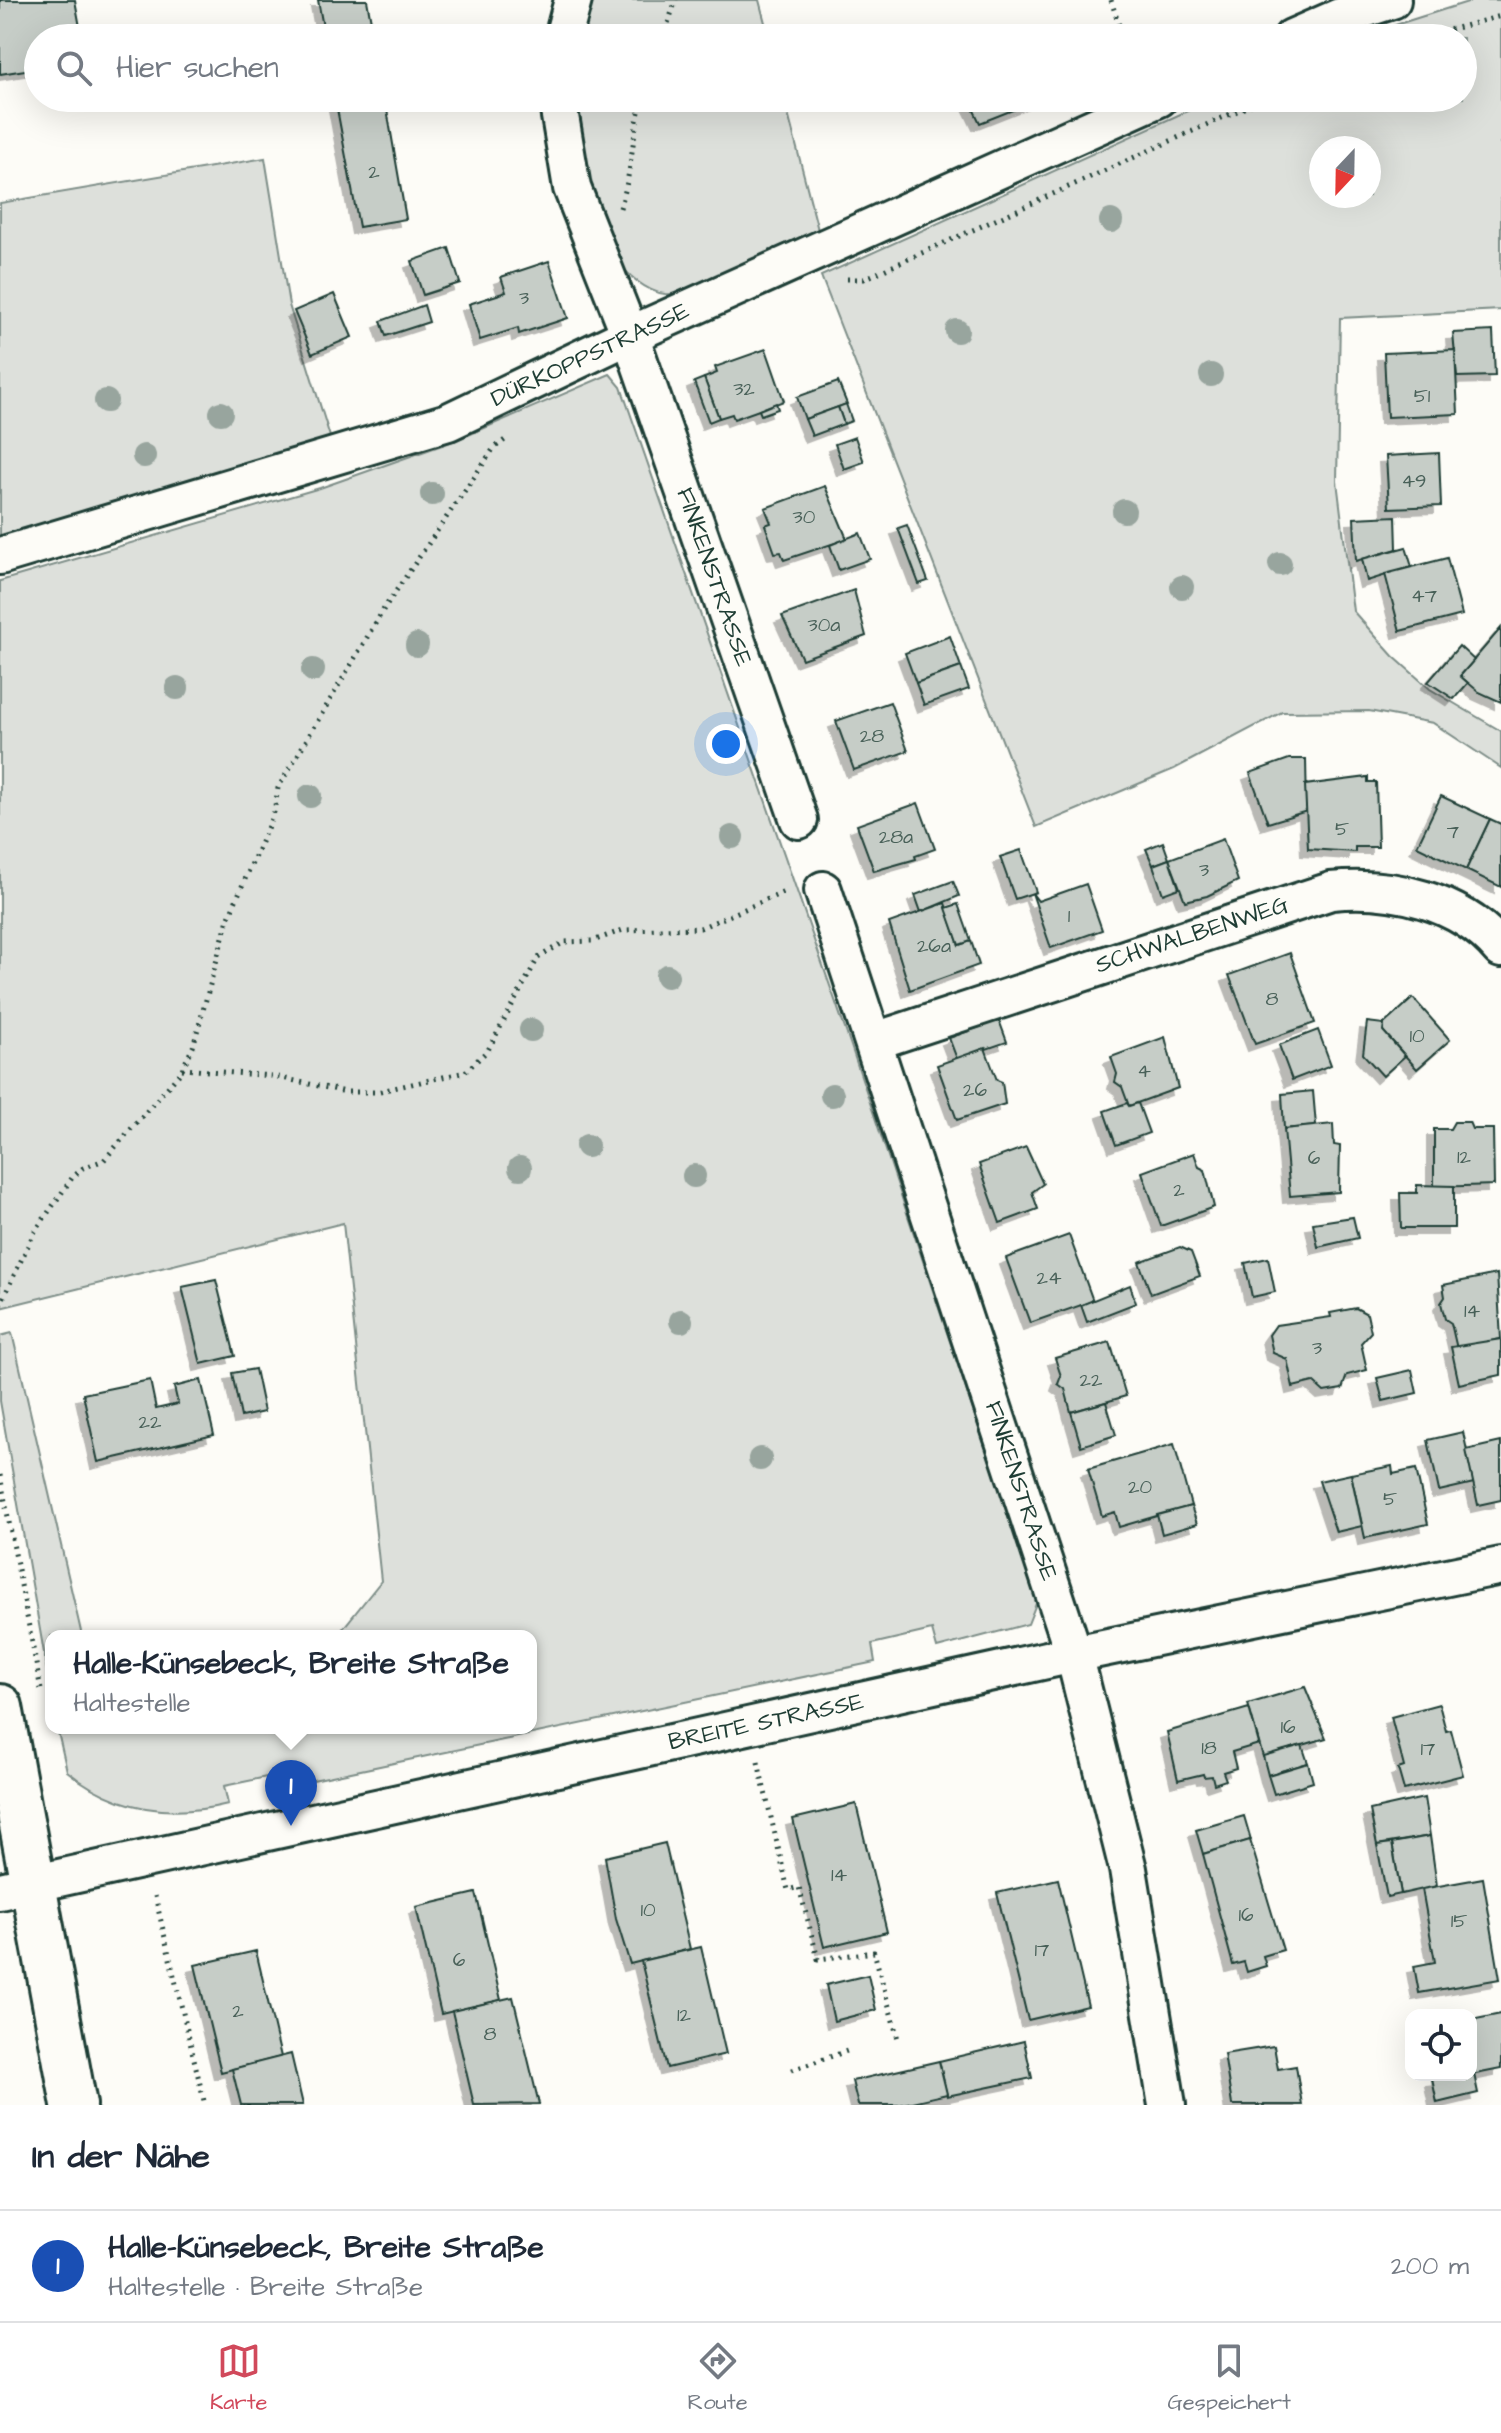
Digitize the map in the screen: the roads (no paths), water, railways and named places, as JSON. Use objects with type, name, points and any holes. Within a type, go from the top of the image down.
[{"type":"street","points":[[567,24],[573,0]]},
{"type":"street","points":[[1324,24],[1392,0]]},
{"type":"street","name":"FINKENSTRASSE","points":[[559,112],[572,188],[630,335],[799,820]]},
{"type":"street","name":"DÜRKOPPSTRASSE","points":[[0,556],[448,422],[630,335],[1128,112]]},
{"type":"street","name":"SCHWALBENWEG","points":[[875,1041],[1331,891],[1367,887],[1407,893],[1441,906],[1471,923],[1501,949]]},
{"type":"street","name":"FINKENSTRASSE","points":[[808,889],[875,1041],[1074,1654],[1128,1869],[1167,2105]]},
{"type":"street","name":"BREITE STRASSE","points":[[16,1887],[1074,1654],[1501,1566]]},
{"type":"street","points":[[0,1707],[16,1887],[74,2105]]},
{"type":"place","name":"Halle-Künsebeck, Breite Straße","points":[[291,1826]]}]
